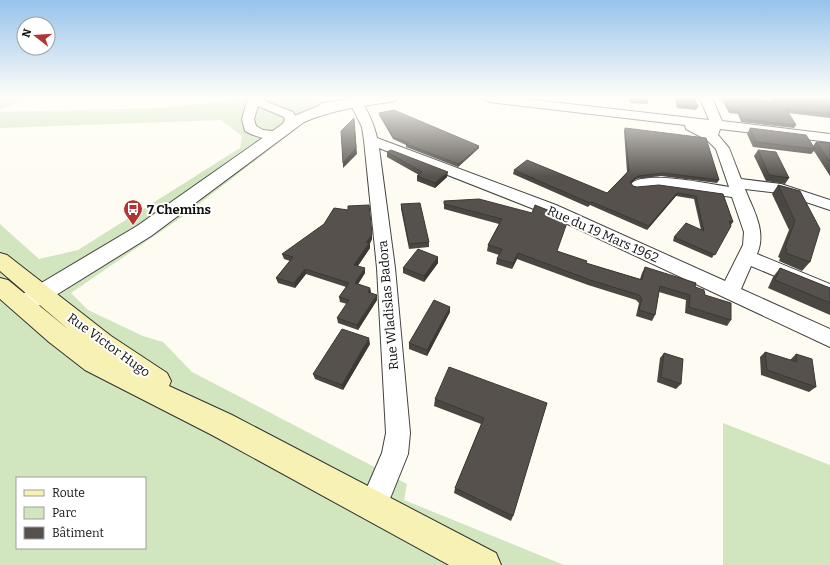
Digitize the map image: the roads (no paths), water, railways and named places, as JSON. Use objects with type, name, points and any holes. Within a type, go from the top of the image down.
[{"type":"main road","name":"Rue Victor Hugo","points":[[0,260],[31,299],[94,362],[222,425],[484,565]]},
{"type":"main road","name":"Rue Victor Hugo","points":[[0,286],[31,299]]},
{"type":"street","points":[[249,124],[250,128],[260,134],[281,132]]},
{"type":"street","points":[[232,166],[269,124]]},
{"type":"street","points":[[281,132],[286,124]]},
{"type":"street","points":[[31,299],[144,232],[232,166],[293,124]]},
{"type":"street","name":"Rue Wladislas Badora","points":[[366,124],[368,127],[371,140],[386,274],[398,433],[395,454],[373,506]]},
{"type":"street","points":[[691,124],[694,129],[714,131],[830,138]]},
{"type":"street","points":[[712,124],[724,151],[753,232],[753,239],[747,257],[730,291]]},
{"type":"street","points":[[813,124],[830,128]]},
{"type":"street","name":"Rue du 19 Mars 1962","points":[[371,140],[550,209],[830,338]]},
{"type":"street","points":[[638,185],[647,182],[658,182],[737,188],[781,189],[830,205]]},
{"type":"street","points":[[747,257],[830,292]]},
{"type":"place","name":"7 Chemins","points":[[133,226]]}]
